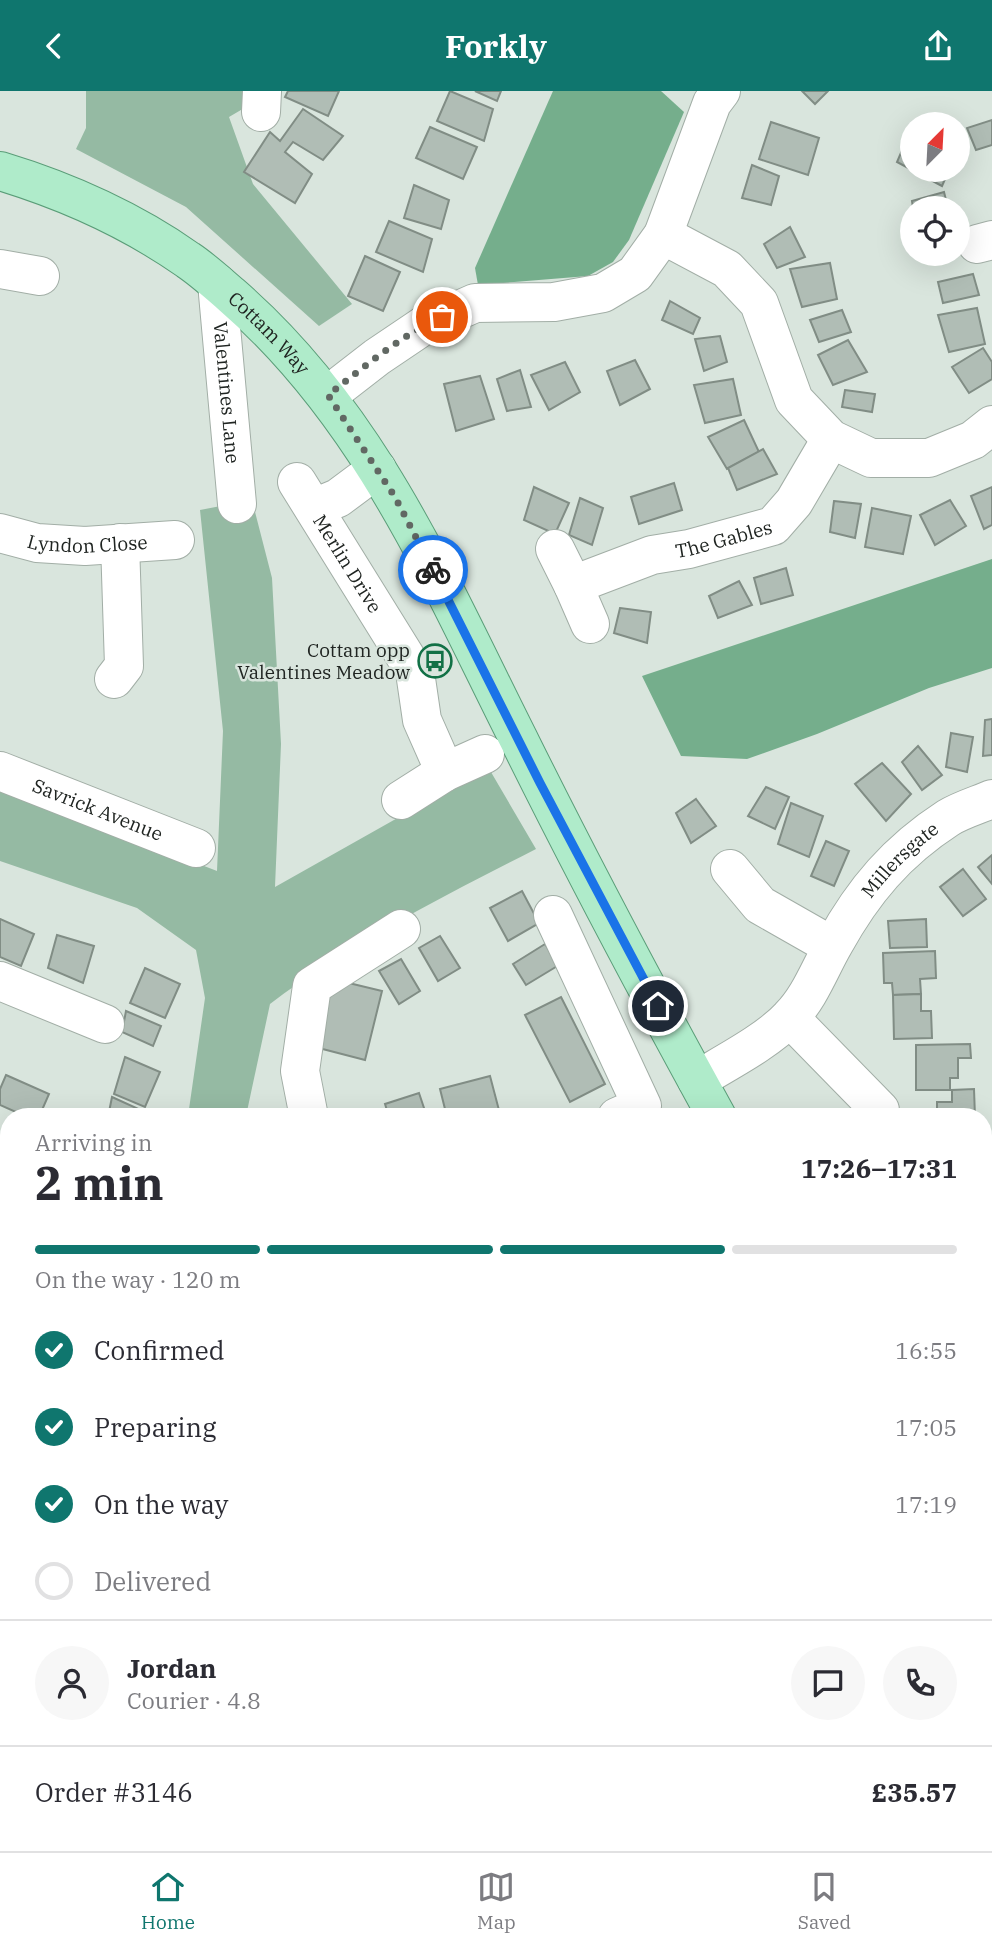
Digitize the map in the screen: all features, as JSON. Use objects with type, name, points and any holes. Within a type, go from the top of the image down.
[{"type":"main road","name":"Cottam Way","points":[[0,170],[84,202],[149,235],[190,261],[264,325],[328,395],[377,469],[434,571],[540,783],[712,1108]]},
{"type":"street","points":[[328,395],[423,326],[475,303],[554,302],[603,293],[635,274],[663,235],[709,95]]},
{"type":"street","points":[[663,235],[727,269],[760,303],[794,400],[831,439],[871,458],[929,458],[973,440],[992,425]]},
{"type":"street","points":[[0,269],[40,276]]},
{"type":"street","name":"Valentines Lane","points":[[217,283],[237,504]]},
{"type":"street","name":"The Gables","points":[[573,585],[652,555],[773,526],[794,502],[831,439]]},
{"type":"street","name":"Merlin Drive","points":[[377,469],[338,498],[306,495],[415,671],[422,720],[445,772]]},
{"type":"street","name":"Lyndon Close","points":[[0,534],[37,543],[85,546],[175,540]]},
{"type":"street","points":[[114,679],[124,666],[120,543]]},
{"type":"street","points":[[555,549],[590,624]]},
{"type":"street","points":[[401,800],[445,772],[485,754]]},
{"type":"street","name":"Savrick Avenue","points":[[0,771],[196,848]]},
{"type":"street","name":"Millersgate","points":[[697,1080],[740,1055],[790,1018],[808,993],[857,903],[886,869],[912,845],[950,817],[992,799]]},
{"type":"street","points":[[730,869],[760,905],[832,946]]},
{"type":"street","points":[[553,915],[629,1108]]},
{"type":"street","points":[[307,1108],[300,1071],[312,986],[401,929]]},
{"type":"street","points":[[0,981],[105,1024]]},
{"type":"street","points":[[790,1018],[878,1108]]},
{"type":"green space","points":[[86,91],[246,91],[246,107],[229,117],[253,184],[352,304],[319,326],[186,207],[76,149],[86,128]]},
{"type":"green space","points":[[553,91],[661,91],[684,112],[629,240],[613,262],[588,276],[478,285],[475,268]]},
{"type":"green space","points":[[226,505],[254,508],[272,578],[281,744],[275,887],[488,767],[536,849],[366,940],[270,1004],[248,1108],[189,1108],[205,998],[196,950],[137,908],[0,861],[0,787],[217,871],[223,731],[200,510]]},
{"type":"green space","points":[[992,559],[992,668],[929,688],[817,734],[747,759],[681,756],[642,676]]},
{"type":"building","points":[[288,91],[339,91],[328,116],[285,97]]},
{"type":"building","points":[[450,91],[493,109],[484,141],[437,121]]},
{"type":"building","points":[[475,91],[501,91],[497,101]]},
{"type":"building","points":[[802,91],[828,91],[815,104]]},
{"type":"building","points":[[303,109],[343,136],[323,160],[293,142],[285,152],[312,174],[295,203],[244,172],[270,132],[280,141]]},
{"type":"building","points":[[992,120],[992,145],[976,150],[970,127]]},
{"type":"building","points":[[771,122],[819,138],[808,175],[759,159]]},
{"type":"building","points":[[430,127],[477,147],[463,179],[416,158]]},
{"type":"building","points":[[752,165],[779,176],[771,205],[742,198]]},
{"type":"building","points":[[414,185],[449,200],[441,229],[404,218]]},
{"type":"building","points":[[389,221],[432,239],[423,272],[376,252]]},
{"type":"building","points":[[790,227],[805,257],[777,268],[764,244]]},
{"type":"building","points":[[365,256],[400,272],[383,311],[348,296]]},
{"type":"building","points":[[830,263],[837,299],[802,307],[790,269]]},
{"type":"building","points":[[973,274],[979,295],[943,303],[938,282]]},
{"type":"building","points":[[670,301],[700,318],[693,334],[662,320]]},
{"type":"building","points":[[977,308],[985,344],[949,352],[938,315]]},
{"type":"building","points":[[842,310],[851,332],[819,342],[810,320]]},
{"type":"building","points":[[720,336],[727,362],[704,371],[695,339]]},
{"type":"building","points":[[848,340],[867,372],[833,385],[818,355]]},
{"type":"building","points":[[983,348],[992,362],[992,379],[969,393],[952,367]]},
{"type":"building","points":[[635,360],[650,389],[620,405],[607,371]]},
{"type":"building","points":[[565,362],[580,392],[549,410],[531,375]]},
{"type":"building","points":[[520,370],[531,407],[507,411],[497,379]]},
{"type":"building","points":[[480,376],[494,419],[456,431],[444,384]]},
{"type":"building","points":[[733,379],[741,415],[705,423],[694,385]]},
{"type":"building","points":[[845,390],[875,394],[872,412],[842,407]]},
{"type":"building","points":[[744,420],[759,452],[727,469],[708,437]]},
{"type":"building","points":[[763,449],[777,474],[737,490],[728,468]]},
{"type":"building","points":[[674,483],[682,510],[639,524],[631,497]]},
{"type":"building","points":[[534,487],[569,503],[555,534],[524,520]]},
{"type":"building","points":[[992,487],[992,525],[984,529],[971,496]]},
{"type":"building","points":[[580,498],[603,508],[592,545],[569,535]]},
{"type":"building","points":[[950,500],[966,526],[935,545],[920,515]]},
{"type":"building","points":[[834,501],[861,504],[855,538],[830,532]]},
{"type":"building","points":[[872,508],[911,516],[903,554],[865,547]]},
{"type":"building","points":[[786,568],[793,595],[761,604],[754,578]]},
{"type":"building","points":[[739,581],[752,605],[718,618],[709,596]]},
{"type":"building","points":[[620,608],[651,612],[647,643],[614,633]]},
{"type":"building","points":[[992,719],[992,755],[983,756],[985,720]]},
{"type":"building","points":[[951,733],[973,737],[967,772],[946,767]]},
{"type":"building","points":[[918,746],[942,775],[922,790],[902,762]]},
{"type":"building","points":[[882,763],[911,794],[886,821],[855,784]]},
{"type":"building","points":[[766,787],[789,797],[775,829],[748,816]]},
{"type":"building","points":[[696,799],[716,826],[691,843],[676,813]]},
{"type":"building","points":[[791,803],[823,816],[809,857],[778,844]]},
{"type":"building","points":[[826,841],[849,851],[834,886],[811,876]]},
{"type":"building","points":[[992,855],[992,884],[978,867]]},
{"type":"building","points":[[963,869],[986,899],[963,916],[940,887]]},
{"type":"building","points":[[522,891],[539,923],[508,941],[490,908]]},
{"type":"building","points":[[0,919],[34,934],[21,966],[0,957]]},
{"type":"building","points":[[926,919],[927,947],[890,948],[888,921]]},
{"type":"building","points":[[57,935],[94,946],[83,983],[48,968]]},
{"type":"building","points":[[440,936],[460,968],[438,981],[419,948]]},
{"type":"building","points":[[545,944],[559,965],[526,985],[513,964]]},
{"type":"building","points":[[935,951],[936,978],[920,979],[921,994],[893,995],[892,983],[884,983],[883,953]]},
{"type":"building","points":[[401,959],[420,991],[399,1004],[379,971]]},
{"type":"building","points":[[145,968],[180,984],[165,1018],[130,1003]]},
{"type":"building","points":[[328,978],[382,991],[365,1060],[311,1046]]},
{"type":"building","points":[[921,994],[921,1011],[931,1011],[932,1038],[894,1039],[893,995]]},
{"type":"building","points":[[561,997],[605,1084],[570,1102],[525,1015]]},
{"type":"building","points":[[126,1011],[161,1026],[153,1046],[122,1032]]},
{"type":"building","points":[[970,1044],[971,1058],[958,1058],[958,1078],[950,1078],[950,1090],[916,1090],[916,1045]]},
{"type":"building","points":[[125,1057],[160,1072],[145,1107],[114,1094]]},
{"type":"building","points":[[6,1075],[49,1094],[43,1108],[7,1108],[0,1105],[0,1089]]},
{"type":"building","points":[[490,1076],[498,1108],[445,1108],[440,1089]]},
{"type":"building","points":[[974,1089],[975,1108],[937,1108],[937,1102],[952,1102],[952,1090]]},
{"type":"building","points":[[419,1093],[424,1108],[386,1108],[385,1104]]},
{"type":"building","points":[[112,1097],[136,1108],[110,1108]]},
{"type":"way so far","points":[[433,570],[395,497],[328,395],[377,357],[423,326],[442,317]]},
{"type":"place","name":"Cottam opp Valentines Meadow","points":[[435,661]]},
{"type":"route","points":[[433,570],[540,783],[658,1006]]}]
